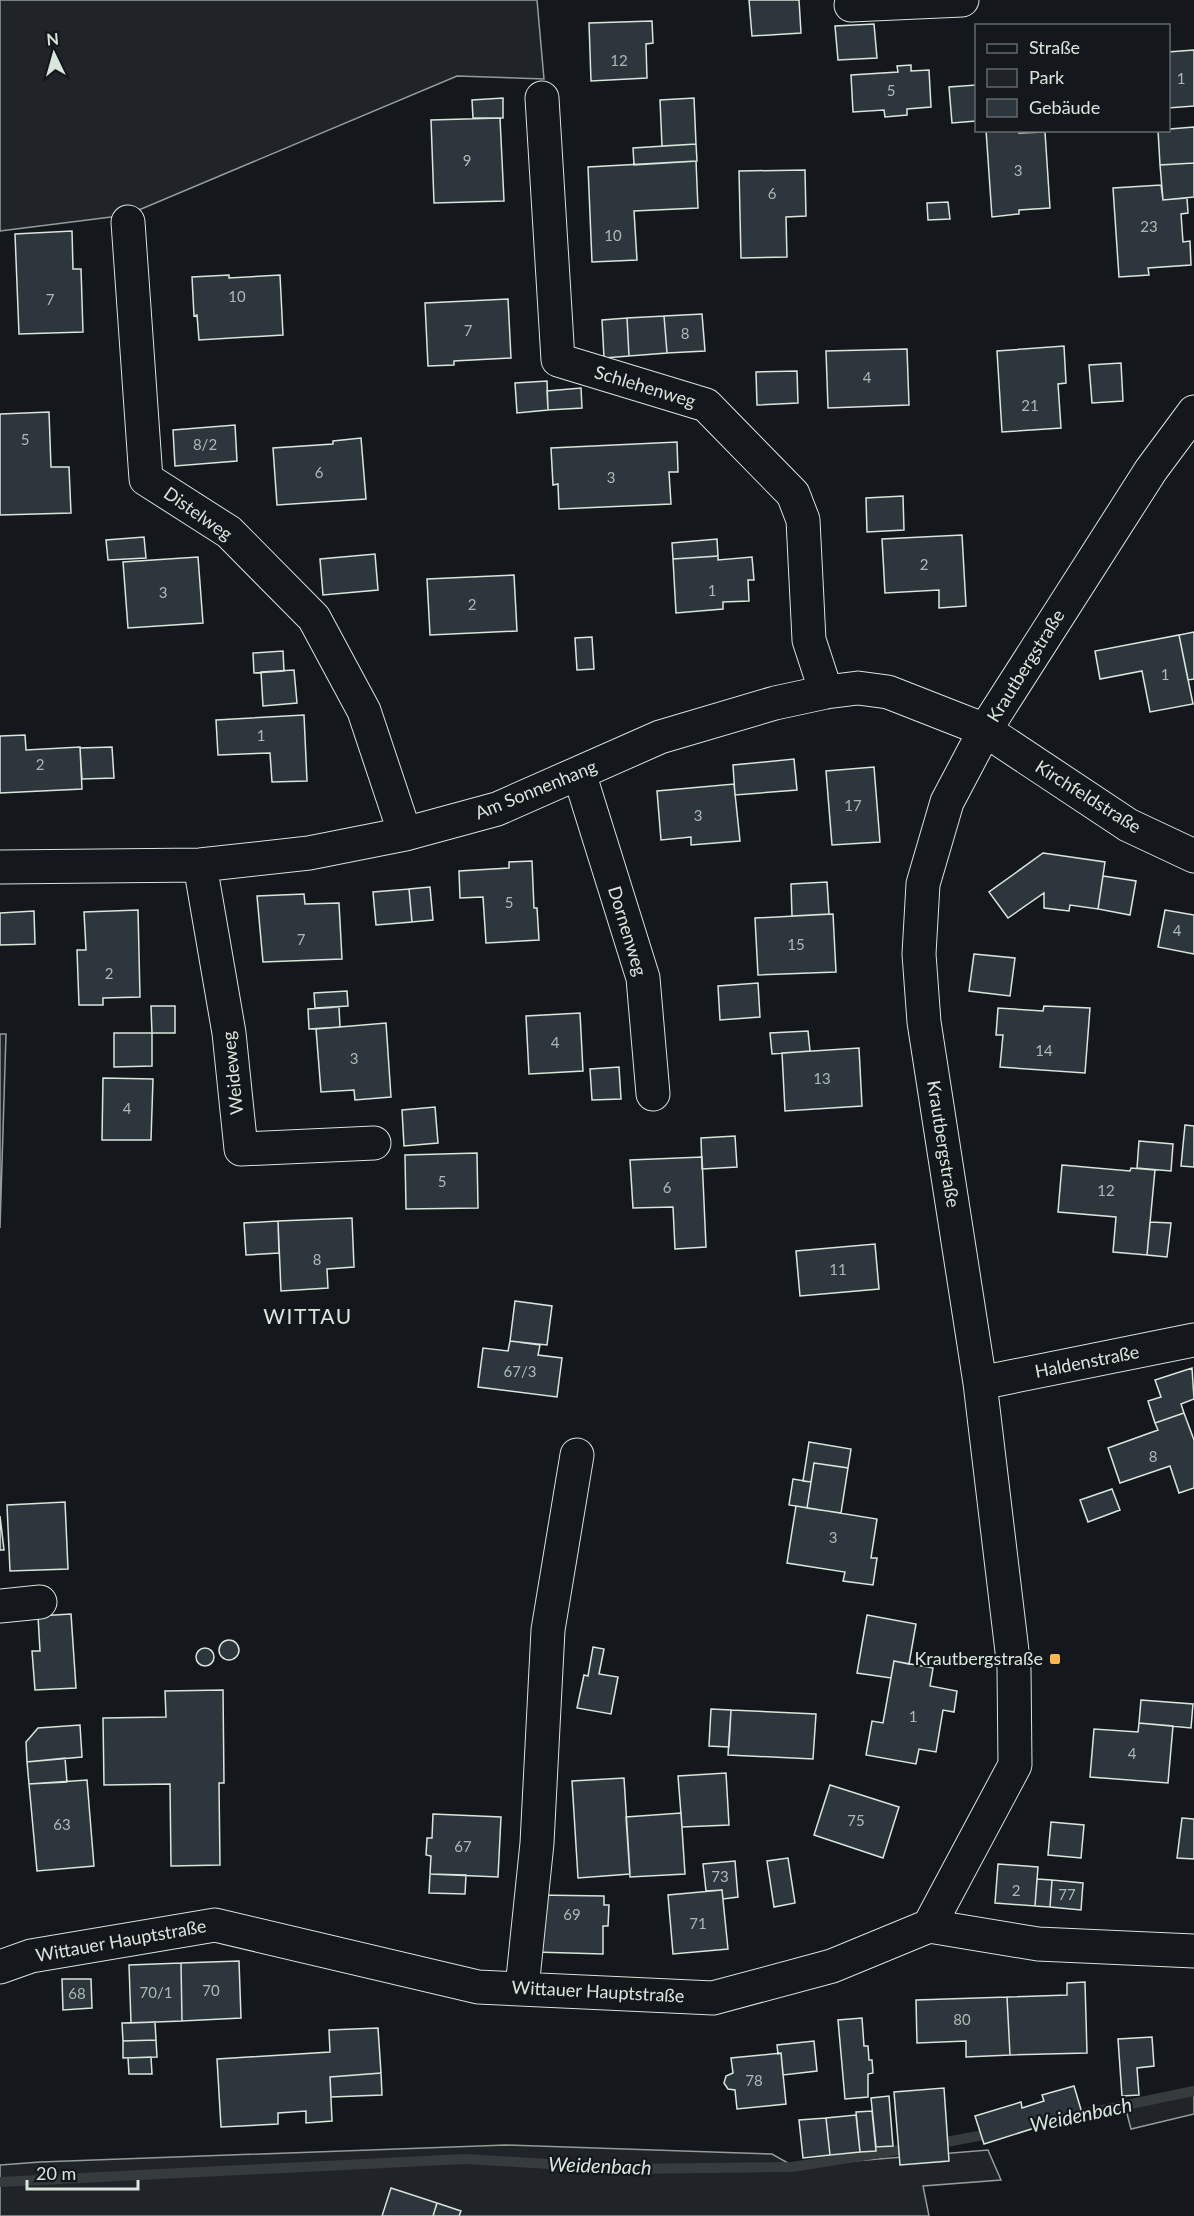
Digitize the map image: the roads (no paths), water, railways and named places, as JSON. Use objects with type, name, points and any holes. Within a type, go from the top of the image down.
[{"type":"street","points":[[851,5],[962,0]]},
{"type":"street","name":"Schlehenweg","points":[[542,98],[558,360],[706,405],[794,494],[803,520],[809,640],[826,692]]},
{"type":"street","name":"Distelweg","points":[[128,222],[146,479],[229,532],[314,618],[364,711],[405,834]]},
{"type":"street","name":"Krautbergstraße","points":[[929,1926],[1015,1765],[1014,1668],[980,1383],[924,1022],[920,954],[923,884],[947,802],[985,730],[1151,470],[1194,412]]},
{"type":"street","name":"Am Sonnenhang","points":[[0,867],[200,865],[309,853],[405,834],[497,809],[660,737],[775,703],[826,692],[858,688],[888,692],[985,730]]},
{"type":"street","name":"Kirchfeldstraße","points":[[985,730],[1128,825],[1194,856]]},
{"type":"street","name":"Dornenweg","points":[[579,773],[643,978],[653,1094]]},
{"type":"street","name":"Weideweg","points":[[200,865],[229,1033],[241,1149],[374,1143]]},
{"type":"street","name":"Haldenstraße","points":[[980,1383],[1194,1340]]},
{"type":"street","points":[[522,1988],[537,1843],[548,1630],[577,1455]]},
{"type":"street","points":[[0,1606],[40,1602]]},
{"type":"street","name":"Wittauer Hauptstraße","points":[[0,1967],[31,1956],[214,1925],[478,1987],[713,1998],[832,1966],[929,1926]]},
{"type":"street","points":[[929,1926],[1038,1944],[1194,1951]]},
{"type":"waterway","name":"Weidenbach","points":[[1059,2119],[1194,2091]]},
{"type":"waterway","name":"Weidenbach","points":[[936,2144],[994,2133]]},
{"type":"waterway","name":"Weidenbach","points":[[0,2182],[465,2159],[630,2169],[792,2167],[911,2148]]},
{"type":"place","name":"Krautbergstraße","points":[[1055,1659]]},
{"type":"district","name":"WITTAU","points":[[308,1317]]}]
